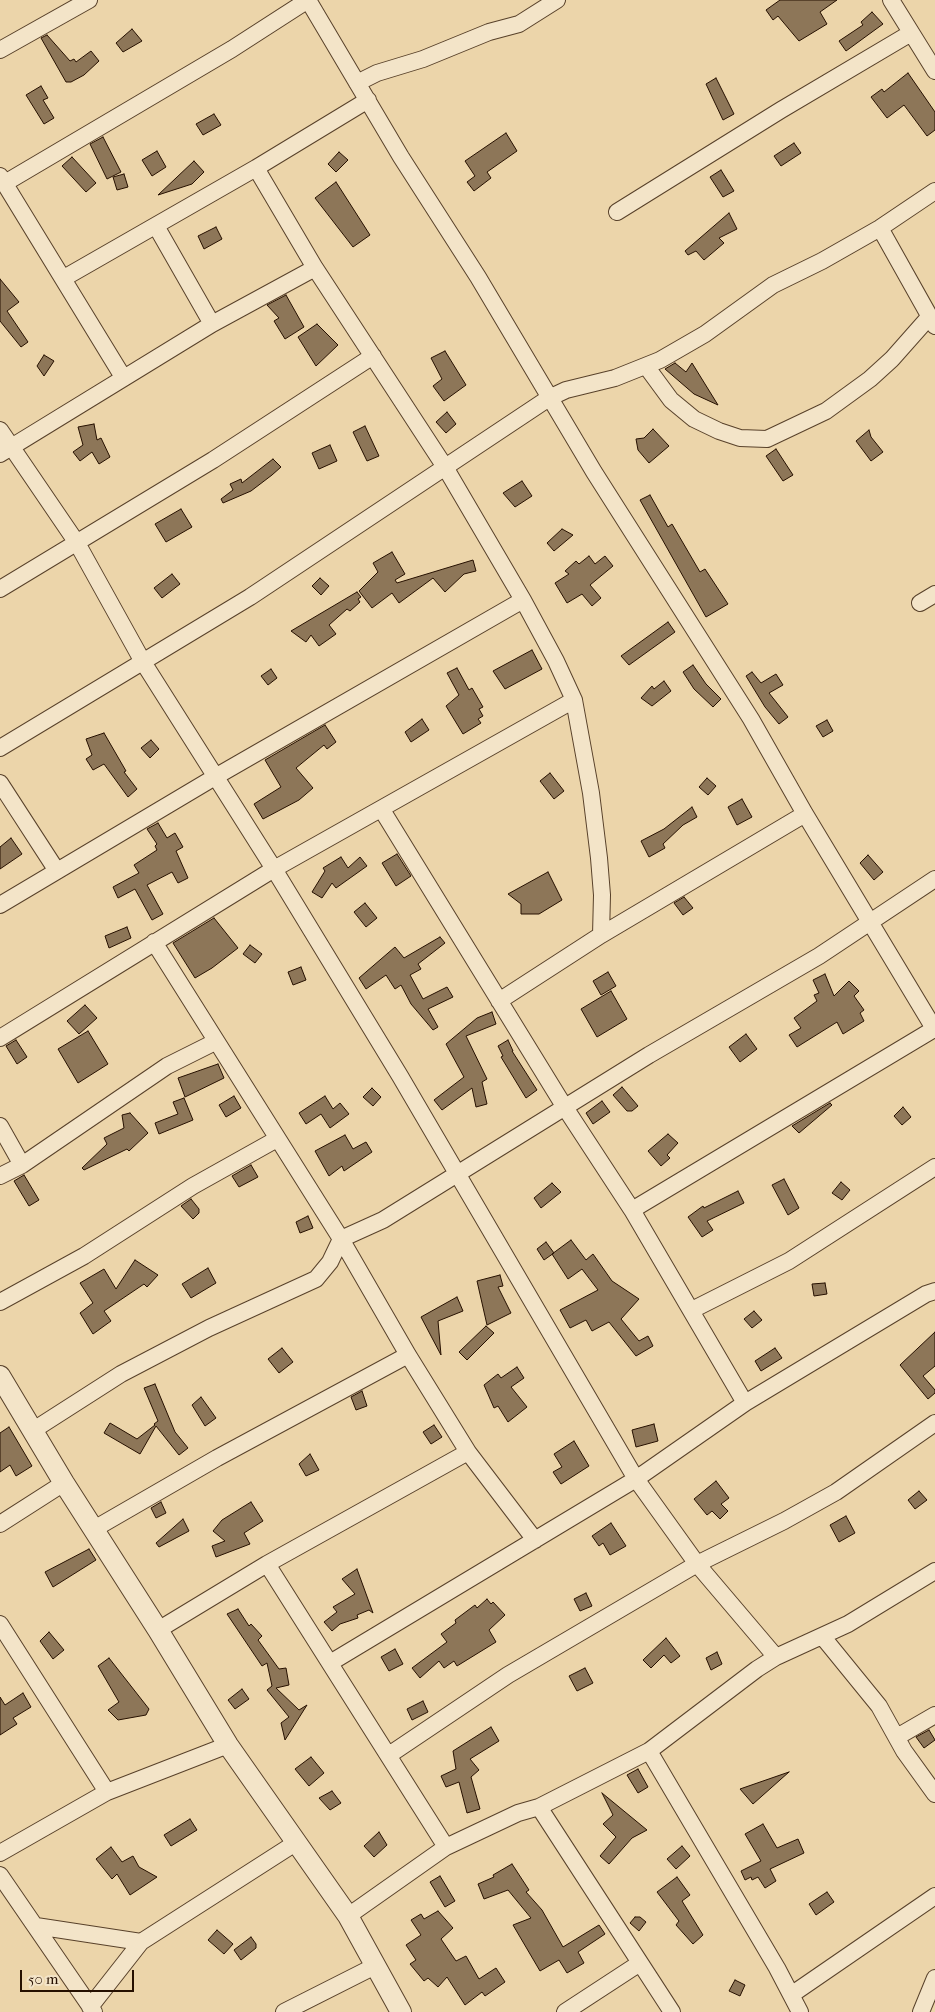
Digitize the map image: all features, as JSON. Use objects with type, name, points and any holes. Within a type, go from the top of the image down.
[{"type":"street","points":[[0,50],[89,0]]},
{"type":"street","points":[[124,377],[2,180],[232,49],[308,0],[400,157],[478,277],[636,541],[751,720],[805,814],[935,1029],[632,1210]]},
{"type":"street","points":[[357,83],[376,73],[423,59],[489,32],[519,24],[557,0]]},
{"type":"street","points":[[891,0],[911,33],[929,47],[935,71]]},
{"type":"street","points":[[617,212],[781,110],[911,33]]},
{"type":"street","points":[[64,278],[256,168],[368,100]]},
{"type":"street","points":[[256,168],[315,268],[445,467],[523,600],[556,661],[574,700],[591,793],[599,858],[602,895],[601,935]]},
{"type":"street","points":[[0,748],[250,597],[549,398],[566,390],[616,378],[646,366],[706,334],[773,285],[822,261],[880,228],[935,192]]},
{"type":"street","points":[[156,226],[212,324]]},
{"type":"street","points":[[646,366],[671,400],[694,419],[719,431],[740,438],[767,439],[826,411],[870,379],[932,321],[880,228]]},
{"type":"street","points":[[5,451],[212,324],[315,268]]},
{"type":"street","points":[[0,589],[213,460],[373,356]]},
{"type":"street","points":[[0,430],[5,451],[77,542],[142,662],[274,869],[400,1076],[455,1173],[636,1479],[697,1564],[776,1657]]},
{"type":"street","points":[[920,603],[935,594]]},
{"type":"street","points":[[0,905],[215,777],[523,600]]},
{"type":"street","points":[[0,1038],[274,869],[382,810],[574,700]]},
{"type":"street","points":[[0,783],[57,871]]},
{"type":"street","points":[[382,810],[564,1106],[632,1210],[746,1403]]},
{"type":"street","points":[[499,1001],[601,935],[805,814]]},
{"type":"street","points":[[32,1431],[121,1374],[209,1328],[316,1279],[330,1262],[341,1239],[383,1220],[564,1106],[820,956],[935,879]]},
{"type":"street","points":[[154,942],[215,1042],[341,1239],[408,1355],[468,1452],[535,1540]]},
{"type":"street","points":[[0,1176],[22,1165],[168,1066],[215,1042]]},
{"type":"street","points":[[0,1126],[22,1165]]},
{"type":"street","points":[[0,1302],[84,1256],[193,1186],[277,1139]]},
{"type":"street","points":[[692,1310],[789,1261],[935,1166]]},
{"type":"street","points":[[330,1663],[636,1479],[746,1403],[926,1294],[935,1291]]},
{"type":"street","points":[[94,1529],[217,1458],[408,1355]]},
{"type":"street","points":[[0,1376],[64,1483],[158,1630],[228,1745],[348,1916],[401,2012]]},
{"type":"street","points":[[389,1754],[508,1675],[697,1564],[784,1521],[836,1492],[935,1423]]},
{"type":"street","points":[[158,1630],[267,1564],[468,1452]]},
{"type":"street","points":[[0,1524],[64,1483]]},
{"type":"street","points":[[267,1564],[389,1754],[446,1848]]},
{"type":"street","points":[[348,1916],[446,1848],[518,1813],[539,1807],[649,1751],[733,1686],[776,1657],[848,1624],[935,1570]]},
{"type":"street","points":[[0,1624],[107,1792]]},
{"type":"street","points":[[822,1636],[873,1698],[935,1794]]},
{"type":"street","points":[[897,1737],[935,1715]]},
{"type":"street","points":[[0,1853],[107,1792],[228,1745]]},
{"type":"street","points":[[649,1751],[790,1994],[797,2011]]},
{"type":"street","points":[[539,1807],[672,2012]]},
{"type":"street","points":[[0,1875],[92,2010],[140,1942],[296,1842]]},
{"type":"street","points":[[790,1994],[935,1896]]},
{"type":"street","points":[[36,1926],[140,1942]]},
{"type":"street","points":[[565,2012],[640,1963]]},
{"type":"street","points":[[284,2012],[375,1966]]},
{"type":"street","points":[[921,2012],[935,1978]]},
{"type":"building","points":[[780,0],[837,0],[820,12],[827,24],[799,41],[778,16],[773,20],[766,10]]},
{"type":"building","points":[[872,12],[883,24],[846,51],[839,41],[863,25],[861,22]]},
{"type":"building","points":[[132,29],[142,41],[123,52],[116,43]]},
{"type":"building","points":[[47,35],[70,61],[74,59],[76,62],[91,51],[99,61],[84,75],[71,82],[66,82],[41,38]]},
{"type":"building","points":[[908,73],[935,112],[935,130],[927,136],[904,105],[887,118],[871,97],[882,89],[884,92]]},
{"type":"building","points":[[716,78],[734,114],[723,120],[706,84]]},
{"type":"building","points":[[41,86],[48,98],[43,100],[54,118],[44,124],[26,95]]},
{"type":"building","points":[[214,114],[221,125],[203,135],[196,124]]},
{"type":"building","points":[[506,133],[517,151],[487,172],[491,178],[474,191],[467,182],[475,176],[465,161]]},
{"type":"building","points":[[103,137],[121,172],[107,179],[90,144]]},
{"type":"building","points":[[794,143],[801,153],[781,166],[774,156]]},
{"type":"building","points":[[157,151],[166,167],[152,176],[142,160]]},
{"type":"building","points":[[339,152],[348,160],[336,172],[328,164]]},
{"type":"building","points":[[72,157],[96,183],[86,192],[62,166]]},
{"type":"building","points":[[194,161],[204,172],[192,184],[158,195]]},
{"type":"building","points":[[721,170],[734,191],[723,197],[710,177]]},
{"type":"building","points":[[124,174],[128,187],[117,190],[113,177]]},
{"type":"building","points":[[336,182],[370,235],[353,247],[315,198]]},
{"type":"building","points":[[729,213],[737,229],[719,238],[724,243],[704,260],[696,251],[688,255],[685,251]]},
{"type":"building","points":[[216,227],[222,239],[204,249],[198,236]]},
{"type":"building","points":[[0,279],[19,302],[7,311],[28,342],[21,347],[0,321]]},
{"type":"building","points":[[286,295],[304,327],[285,339],[274,321],[279,318],[267,305]]},
{"type":"building","points":[[317,324],[338,345],[316,366],[298,337]]},
{"type":"building","points":[[445,351],[466,385],[444,401],[433,386],[442,379],[431,358]]},
{"type":"building","points":[[44,355],[54,361],[44,376],[37,366]]},
{"type":"building","points":[[675,363],[686,372],[692,363],[718,405],[694,394],[665,369]]},
{"type":"building","points":[[447,412],[456,424],[446,433],[436,422]]},
{"type":"building","points":[[94,424],[97,440],[101,438],[110,457],[99,464],[92,452],[80,461],[73,452],[83,445],[78,427]]},
{"type":"building","points":[[365,426],[379,456],[367,461],[353,432]]},
{"type":"building","points":[[653,429],[669,446],[649,463],[638,450],[636,439],[644,438]]},
{"type":"building","points":[[869,430],[871,437],[883,452],[871,461],[856,441]]},
{"type":"building","points":[[330,445],[337,461],[319,469],[312,453]]},
{"type":"building","points":[[776,449],[793,475],[783,481],[766,456]]},
{"type":"building","points":[[273,459],[281,467],[272,475],[251,491],[223,503],[221,499],[233,490],[230,484],[241,479],[242,483]]},
{"type":"building","points":[[522,481],[532,496],[515,507],[503,493]]},
{"type":"building","points":[[650,495],[668,527],[672,524],[700,572],[705,569],[728,604],[706,617],[640,500]]},
{"type":"building","points":[[181,509],[192,527],[166,542],[155,524]]},
{"type":"building","points":[[562,529],[573,535],[554,551],[547,543]]},
{"type":"building","points":[[392,552],[405,574],[395,580],[397,583],[473,560],[476,571],[464,574],[445,592],[433,578],[399,603],[392,593],[372,608],[359,591],[378,572],[373,563]]},
{"type":"building","points":[[589,556],[595,564],[605,556],[613,566],[590,585],[601,598],[592,606],[582,594],[567,603],[555,583],[569,574],[565,571],[576,561],[579,564]]},
{"type":"building","points":[[172,574],[180,584],[162,598],[154,588]]},
{"type":"building","points":[[320,578],[329,586],[321,595],[312,586]]},
{"type":"building","points":[[357,592],[361,597],[358,599],[360,602],[350,611],[347,609],[329,625],[336,634],[319,646],[311,635],[306,642],[291,631]]},
{"type":"building","points":[[668,622],[675,632],[629,665],[621,656]]},
{"type":"building","points":[[532,650],[542,669],[505,689],[493,671]]},
{"type":"building","points":[[693,665],[706,684],[721,699],[713,707],[694,689],[683,672]]},
{"type":"building","points":[[457,668],[469,690],[472,688],[483,707],[479,709],[483,716],[478,719],[481,723],[463,734],[446,706],[459,695],[447,673]]},
{"type":"building","points":[[271,669],[277,678],[268,685],[261,676]]},
{"type":"building","points":[[752,672],[761,683],[776,674],[783,685],[769,693],[788,717],[779,724],[765,707],[746,676]]},
{"type":"building","points":[[664,681],[671,691],[652,706],[641,698],[652,686],[654,689]]},
{"type":"building","points":[[422,719],[429,730],[411,742],[405,732]]},
{"type":"building","points":[[827,720],[833,731],[823,737],[816,726]]},
{"type":"building","points":[[325,725],[336,742],[327,749],[324,745],[296,768],[313,788],[299,800],[263,819],[254,804],[281,787],[265,760]]},
{"type":"building","points":[[104,733],[126,771],[124,772],[137,789],[128,797],[104,764],[93,770],[86,759],[92,755],[86,739]]},
{"type":"building","points":[[151,740],[159,749],[150,758],[141,748]]},
{"type":"building","points":[[550,773],[564,791],[554,799],[540,781]]},
{"type":"building","points":[[707,778],[716,786],[708,795],[699,787]]},
{"type":"building","points":[[742,799],[752,817],[737,825],[728,807]]},
{"type":"building","points":[[692,807],[697,817],[683,825],[663,844],[665,848],[649,857],[641,841],[664,829]]},
{"type":"building","points":[[158,823],[167,838],[175,833],[183,847],[176,851],[188,878],[178,883],[172,872],[147,885],[163,914],[152,920],[135,889],[118,898],[113,887],[139,873],[134,865],[157,850],[155,846],[157,844],[147,829]]},
{"type":"building","points":[[11,838],[22,854],[0,869],[0,847]]},
{"type":"building","points":[[397,854],[411,876],[396,886],[382,863]]},
{"type":"building","points":[[868,855],[883,872],[874,880],[860,863]]},
{"type":"building","points":[[341,857],[348,868],[360,857],[367,866],[336,888],[332,883],[322,898],[312,892],[325,871],[323,868]]},
{"type":"building","points":[[548,872],[562,900],[539,914],[521,914],[521,904],[508,894]]},
{"type":"building","points":[[684,897],[693,908],[683,915],[674,903]]},
{"type":"building","points":[[365,903],[377,918],[366,927],[354,912]]},
{"type":"building","points":[[214,918],[238,948],[212,968],[195,978],[173,943]]},
{"type":"building","points":[[127,927],[131,938],[109,948],[105,936]]},
{"type":"building","points":[[440,937],[445,943],[418,964],[421,969],[410,975],[423,999],[447,987],[453,997],[428,1009],[438,1027],[433,1030],[411,1004],[401,985],[395,989],[386,975],[366,989],[359,978],[395,947],[404,958]]},
{"type":"building","points":[[250,945],[262,954],[255,963],[243,954]]},
{"type":"building","points":[[301,967],[306,980],[293,985],[288,972]]},
{"type":"building","points":[[608,972],[616,986],[601,995],[593,981]]},
{"type":"building","points":[[825,974],[834,996],[849,981],[859,991],[854,996],[864,1010],[860,1013],[864,1021],[843,1034],[837,1022],[797,1047],[789,1035],[801,1028],[794,1018],[817,1001],[814,995],[819,993],[813,980]]},
{"type":"building","points":[[611,991],[627,1019],[597,1037],[581,1009]]},
{"type":"building","points":[[85,1005],[97,1018],[79,1034],[67,1021]]},
{"type":"building","points":[[492,1012],[496,1024],[466,1036],[487,1079],[482,1082],[487,1104],[476,1107],[472,1088],[442,1110],[434,1100],[464,1077],[446,1044],[477,1018]]},
{"type":"building","points":[[88,1031],[108,1064],[78,1083],[58,1049]]},
{"type":"building","points":[[746,1034],[757,1049],[740,1062],[729,1047]]},
{"type":"building","points":[[16,1040],[27,1057],[17,1064],[6,1046]]},
{"type":"building","points":[[508,1040],[512,1051],[537,1090],[526,1098],[501,1057],[503,1056],[498,1046]]},
{"type":"building","points":[[218,1064],[224,1078],[185,1097],[178,1078]]},
{"type":"building","points":[[622,1087],[638,1106],[632,1111],[627,1111],[613,1095]]},
{"type":"building","points":[[372,1088],[381,1097],[373,1106],[363,1097]]},
{"type":"building","points":[[234,1096],[241,1108],[226,1117],[219,1105]]},
{"type":"building","points":[[325,1096],[333,1109],[340,1103],[349,1114],[330,1128],[321,1114],[306,1124],[299,1113]]},
{"type":"building","points":[[184,1098],[193,1120],[159,1134],[155,1123],[178,1114],[173,1102]]},
{"type":"building","points":[[602,1101],[610,1112],[593,1124],[586,1113]]},
{"type":"building","points":[[830,1103],[832,1105],[799,1133],[792,1126]]},
{"type":"building","points":[[903,1107],[911,1117],[902,1125],[894,1116]]},
{"type":"building","points":[[130,1113],[148,1133],[129,1151],[127,1149],[84,1170],[82,1168],[107,1144],[104,1138],[124,1128],[122,1115]]},
{"type":"building","points":[[668,1134],[678,1143],[667,1155],[670,1158],[661,1166],[648,1151]]},
{"type":"building","points":[[345,1135],[353,1149],[366,1142],[372,1152],[344,1171],[342,1166],[329,1176],[315,1151]]},
{"type":"building","points":[[251,1165],[258,1177],[239,1187],[232,1176]]},
{"type":"building","points":[[24,1175],[39,1200],[29,1206],[14,1181]]},
{"type":"building","points":[[784,1179],[799,1208],[788,1215],[772,1185]]},
{"type":"building","points":[[841,1182],[850,1190],[842,1200],[832,1193]]},
{"type":"building","points":[[552,1183],[561,1192],[541,1208],[534,1198]]},
{"type":"building","points":[[738,1191],[744,1203],[707,1221],[713,1230],[702,1237],[688,1217],[703,1206],[704,1208]]},
{"type":"building","points":[[191,1199],[199,1209],[199,1213],[193,1219],[181,1206]]},
{"type":"building","points":[[308,1216],[313,1228],[300,1233],[296,1222]]},
{"type":"building","points":[[571,1240],[586,1260],[593,1254],[612,1281],[639,1299],[621,1319],[639,1341],[648,1336],[653,1346],[636,1356],[609,1322],[592,1331],[586,1320],[570,1328],[560,1310],[598,1290],[582,1269],[568,1279],[552,1254]]},
{"type":"building","points":[[546,1242],[554,1253],[544,1260],[537,1249]]},
{"type":"building","points":[[135,1260],[158,1275],[147,1287],[144,1284],[104,1311],[111,1321],[93,1334],[80,1313],[93,1303],[80,1283],[104,1269],[116,1289]]},
{"type":"building","points":[[208,1268],[216,1283],[191,1298],[182,1284]]},
{"type":"building","points":[[500,1275],[503,1286],[498,1287],[511,1313],[487,1325],[477,1281]]},
{"type":"building","points":[[825,1283],[827,1294],[814,1296],[812,1284]]},
{"type":"building","points":[[457,1297],[463,1311],[438,1321],[441,1355],[421,1317]]},
{"type":"building","points":[[754,1311],[762,1320],[752,1328],[744,1319]]},
{"type":"building","points":[[486,1326],[494,1333],[467,1360],[459,1352]]},
{"type":"building","points":[[935,1332],[935,1366],[923,1376],[935,1390],[935,1393],[928,1399],[900,1365]]},
{"type":"building","points":[[282,1348],[293,1362],[279,1373],[268,1359]]},
{"type":"building","points":[[775,1348],[782,1358],[761,1371],[755,1361]]},
{"type":"building","points":[[517,1367],[524,1378],[511,1387],[527,1407],[508,1422],[498,1406],[494,1408],[484,1385],[498,1374],[501,1378]]},
{"type":"building","points":[[155,1384],[175,1432],[188,1448],[179,1455],[156,1426],[140,1454],[104,1433],[110,1423],[137,1439],[155,1425],[158,1421],[144,1388]]},
{"type":"building","points":[[362,1391],[367,1406],[356,1410],[351,1397]]},
{"type":"building","points":[[201,1397],[216,1418],[205,1426],[192,1405]]},
{"type":"building","points":[[654,1424],[658,1441],[636,1447],[632,1430]]},
{"type":"building","points":[[434,1425],[442,1437],[431,1444],[423,1432]]},
{"type":"building","points":[[9,1427],[32,1466],[16,1476],[10,1465],[0,1472],[0,1433]]},
{"type":"building","points":[[574,1441],[589,1466],[561,1484],[553,1472],[562,1467],[554,1454]]},
{"type":"building","points":[[310,1454],[319,1470],[306,1476],[299,1464]]},
{"type":"building","points":[[716,1481],[729,1498],[721,1504],[728,1511],[720,1519],[712,1511],[707,1515],[694,1499]]},
{"type":"building","points":[[919,1491],[927,1500],[915,1509],[908,1500]]},
{"type":"building","points":[[161,1502],[166,1513],[156,1518],[151,1508]]},
{"type":"building","points":[[251,1502],[263,1521],[244,1533],[250,1544],[216,1557],[212,1546],[225,1541],[213,1531],[222,1520]]},
{"type":"building","points":[[846,1516],[855,1533],[839,1542],[830,1525]]},
{"type":"building","points":[[183,1519],[189,1531],[159,1547],[156,1543]]},
{"type":"building","points":[[611,1523],[626,1546],[610,1555],[603,1543],[599,1546],[592,1536]]},
{"type":"building","points":[[89,1549],[96,1560],[53,1587],[45,1572]]},
{"type":"building","points":[[357,1569],[373,1613],[369,1610],[357,1615],[358,1618],[340,1624],[332,1631],[324,1622],[337,1612],[333,1607],[355,1594],[342,1579]]},
{"type":"building","points":[[586,1593],[592,1606],[580,1611],[574,1599]]},
{"type":"building","points":[[487,1599],[491,1604],[493,1602],[505,1615],[489,1630],[496,1642],[457,1666],[454,1661],[444,1668],[439,1661],[420,1678],[412,1668],[447,1642],[441,1634],[456,1623],[455,1620],[475,1605],[477,1608]]},
{"type":"building","points":[[238,1609],[249,1626],[251,1624],[262,1636],[258,1640],[279,1669],[286,1668],[289,1685],[276,1688],[299,1710],[307,1705],[285,1740],[281,1723],[289,1717],[267,1690],[272,1686],[267,1663],[262,1666],[227,1614]]},
{"type":"building","points":[[49,1632],[64,1650],[53,1659],[40,1641]]},
{"type":"building","points":[[666,1638],[680,1656],[671,1663],[664,1655],[651,1668],[643,1660]]},
{"type":"building","points":[[395,1649],[403,1664],[389,1671],[381,1657]]},
{"type":"building","points":[[717,1652],[722,1664],[711,1670],[706,1658]]},
{"type":"building","points":[[109,1658],[149,1709],[146,1715],[118,1720],[108,1710],[119,1702],[98,1666]]},
{"type":"building","points":[[585,1668],[593,1683],[577,1691],[569,1676]]},
{"type":"building","points":[[242,1689],[249,1699],[235,1709],[228,1700]]},
{"type":"building","points":[[23,1693],[31,1707],[13,1718],[17,1724],[0,1735],[0,1697],[5,1705]]},
{"type":"building","points":[[423,1701],[428,1712],[412,1720],[407,1709]]},
{"type":"building","points":[[491,1727],[499,1741],[470,1759],[479,1770],[471,1777],[480,1809],[467,1813],[459,1782],[446,1787],[441,1776],[456,1769],[453,1751]]},
{"type":"building","points":[[929,1730],[935,1740],[924,1748],[916,1737]]},
{"type":"building","points":[[311,1757],[324,1773],[309,1786],[295,1769]]},
{"type":"building","points":[[638,1769],[648,1787],[638,1793],[627,1775]]},
{"type":"building","points":[[789,1772],[753,1804],[740,1789]]},
{"type":"building","points":[[332,1791],[341,1803],[330,1810],[319,1798]]},
{"type":"building","points":[[602,1793],[647,1830],[632,1838],[609,1864],[600,1856],[616,1837],[603,1824],[613,1815]]},
{"type":"building","points":[[190,1819],[197,1830],[171,1846],[164,1835]]},
{"type":"building","points":[[763,1824],[777,1848],[798,1839],[804,1853],[770,1869],[776,1881],[765,1888],[758,1877],[752,1880],[751,1877],[745,1880],[741,1871],[761,1861],[745,1834]]},
{"type":"building","points":[[379,1832],[387,1845],[374,1857],[364,1846]]},
{"type":"building","points":[[682,1846],[690,1856],[676,1869],[667,1859]]},
{"type":"building","points":[[111,1847],[122,1862],[133,1856],[139,1867],[157,1877],[130,1895],[117,1874],[112,1879],[96,1859]]},
{"type":"building","points":[[512,1864],[529,1890],[526,1892],[542,1910],[563,1947],[599,1925],[605,1934],[578,1952],[584,1963],[567,1973],[559,1960],[540,1971],[513,1925],[531,1918],[508,1890],[484,1899],[478,1884],[494,1877],[493,1875]]},
{"type":"building","points":[[440,1876],[455,1901],[445,1907],[430,1882]]},
{"type":"building","points":[[677,1877],[690,1895],[682,1901],[703,1935],[693,1944],[676,1925],[679,1921],[657,1892]]},
{"type":"building","points":[[827,1892],[834,1902],[816,1915],[809,1904]]},
{"type":"building","points":[[438,1911],[453,1928],[441,1939],[456,1961],[466,1956],[479,1979],[496,1968],[505,1982],[485,1996],[482,1992],[465,2005],[447,1977],[438,1987],[428,1978],[424,1981],[410,1964],[416,1960],[406,1945],[421,1935],[411,1920],[421,1914],[424,1919]]},
{"type":"building","points":[[635,1917],[640,1917],[646,1922],[639,1931],[630,1923]]},
{"type":"building","points":[[217,1930],[233,1944],[224,1954],[208,1940]]},
{"type":"building","points":[[251,1937],[256,1944],[256,1948],[241,1960],[234,1950]]},
{"type":"building","points":[[735,1980],[745,1985],[740,1996],[729,1991]]}]
